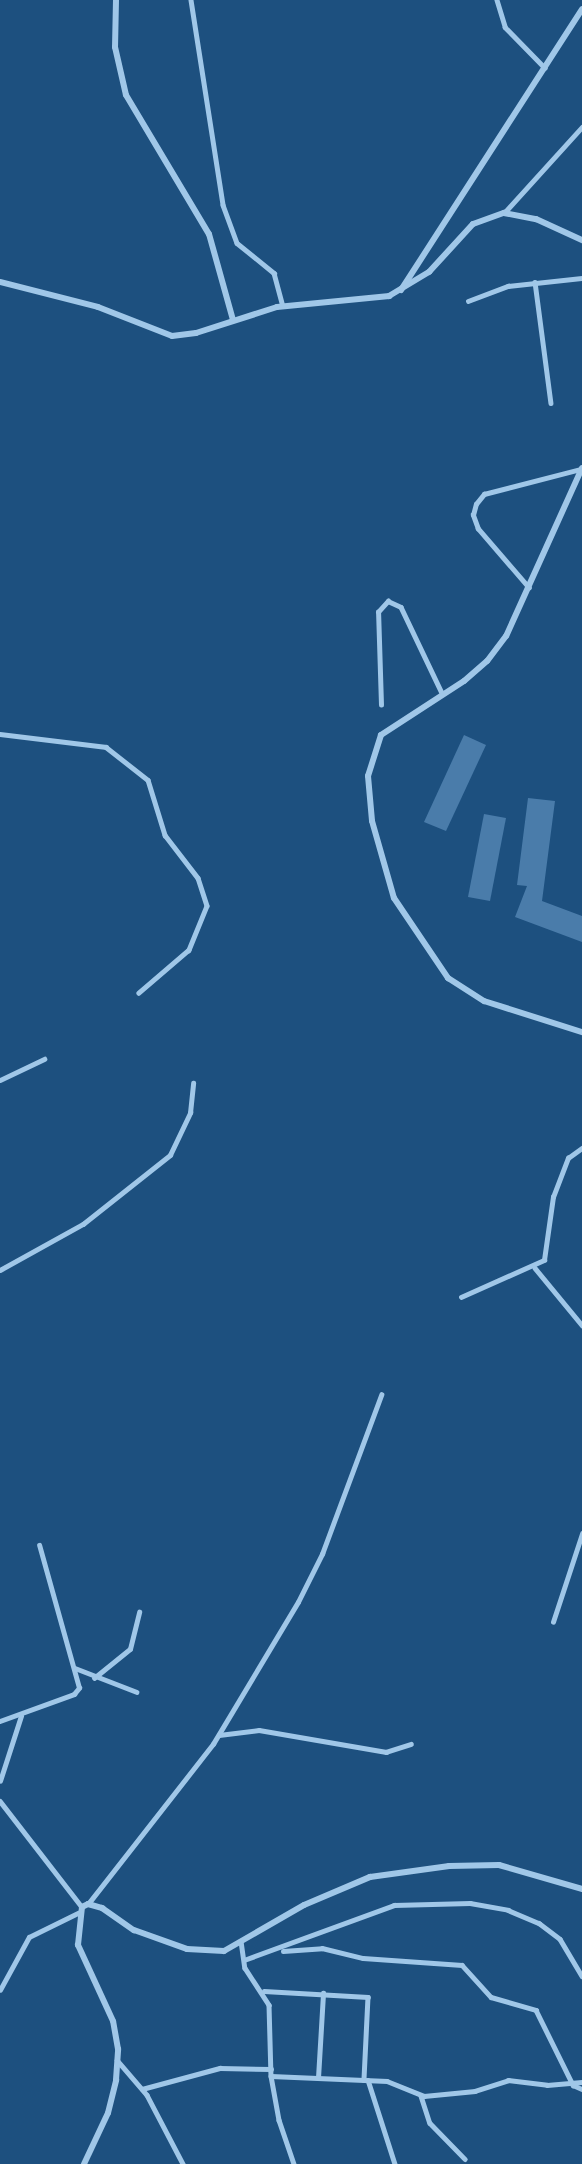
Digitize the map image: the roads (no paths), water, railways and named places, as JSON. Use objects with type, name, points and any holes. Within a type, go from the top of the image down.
[{"type":"street","points":[[116,0],[115,47],[126,95],[208,234],[233,320]]},
{"type":"street","points":[[401,290],[582,9]]},
{"type":"street","points":[[0,282],[98,307],[172,336],[283,306],[364,302],[401,290],[429,272],[472,224],[504,213],[536,219],[582,240]]},
{"type":"street","points":[[582,469],[506,636],[487,661],[381,735],[372,754],[368,776],[372,820],[394,898],[448,978],[484,1001],[582,1032]]},
{"type":"street","points":[[84,2164],[108,2113],[117,2061],[113,2021],[78,1945],[80,1910],[88,1904],[134,1930],[187,1949],[224,1951],[304,1905],[370,1877],[449,1866],[499,1865],[582,1888]]},
{"type":"lane","points":[[191,0],[223,205],[237,243],[274,273],[283,306]]},
{"type":"lane","points":[[497,0],[505,27],[545,68]]},
{"type":"lane","points":[[504,213],[582,127]]},
{"type":"lane","points":[[468,301],[535,282],[582,278]]},
{"type":"lane","points":[[535,282],[551,403]]},
{"type":"lane","points":[[529,588],[478,529],[473,515],[476,504],[484,494],[582,469]]},
{"type":"lane","points":[[381,705],[378,612],[388,601],[401,607],[442,693]]},
{"type":"lane","points":[[0,734],[106,747],[148,780],[165,835],[198,878],[207,906],[189,950],[139,993]]},
{"type":"lane","points":[[0,1080],[44,1059]]},
{"type":"lane","points":[[0,1270],[83,1224],[170,1155],[190,1113],[194,1083]]},
{"type":"lane","points":[[461,1297],[535,1268],[548,1250],[553,1197],[568,1158],[582,1148]]},
{"type":"lane","points":[[535,1268],[582,1325]]},
{"type":"lane","points":[[88,1904],[219,1735],[322,1554],[381,1395]]},
{"type":"lane","points":[[553,1622],[582,1534]]},
{"type":"lane","points":[[0,1721],[74,1694],[79,1688],[39,1545]]},
{"type":"lane","points":[[94,1678],[130,1649],[139,1612]]},
{"type":"lane","points":[[75,1668],[94,1678],[136,1692]]},
{"type":"lane","points":[[0,1782],[21,1715]]},
{"type":"lane","points":[[219,1735],[259,1730],[386,1752],[411,1744]]},
{"type":"lane","points":[[0,1764],[4,1769]]},
{"type":"lane","points":[[0,1801],[80,1910],[29,1937],[0,1990]]},
{"type":"lane","points":[[244,1960],[280,1950],[394,1905],[470,1903],[508,1910],[539,1923],[560,1939],[582,1976]]},
{"type":"lane","points":[[241,1941],[244,1960],[264,1991],[269,2005],[271,2076],[279,2120],[294,2164]]},
{"type":"lane","points":[[280,1950],[322,1948],[363,1958],[462,1965],[491,1997],[536,2010],[573,2085]]},
{"type":"lane","points":[[264,1991],[368,1997],[366,2080],[395,2164]]},
{"type":"lane","points":[[318,2078],[323,1993]]},
{"type":"lane","points":[[117,2061],[142,2089],[183,2164]]},
{"type":"lane","points":[[142,2089],[220,2068],[271,2069]]},
{"type":"lane","points":[[271,2076],[387,2081],[421,2096],[475,2091],[508,2080],[573,2085],[582,2089]]},
{"type":"lane","points":[[573,2085],[582,2082]]},
{"type":"lane","points":[[421,2096],[427,2118],[465,2159]]}]
